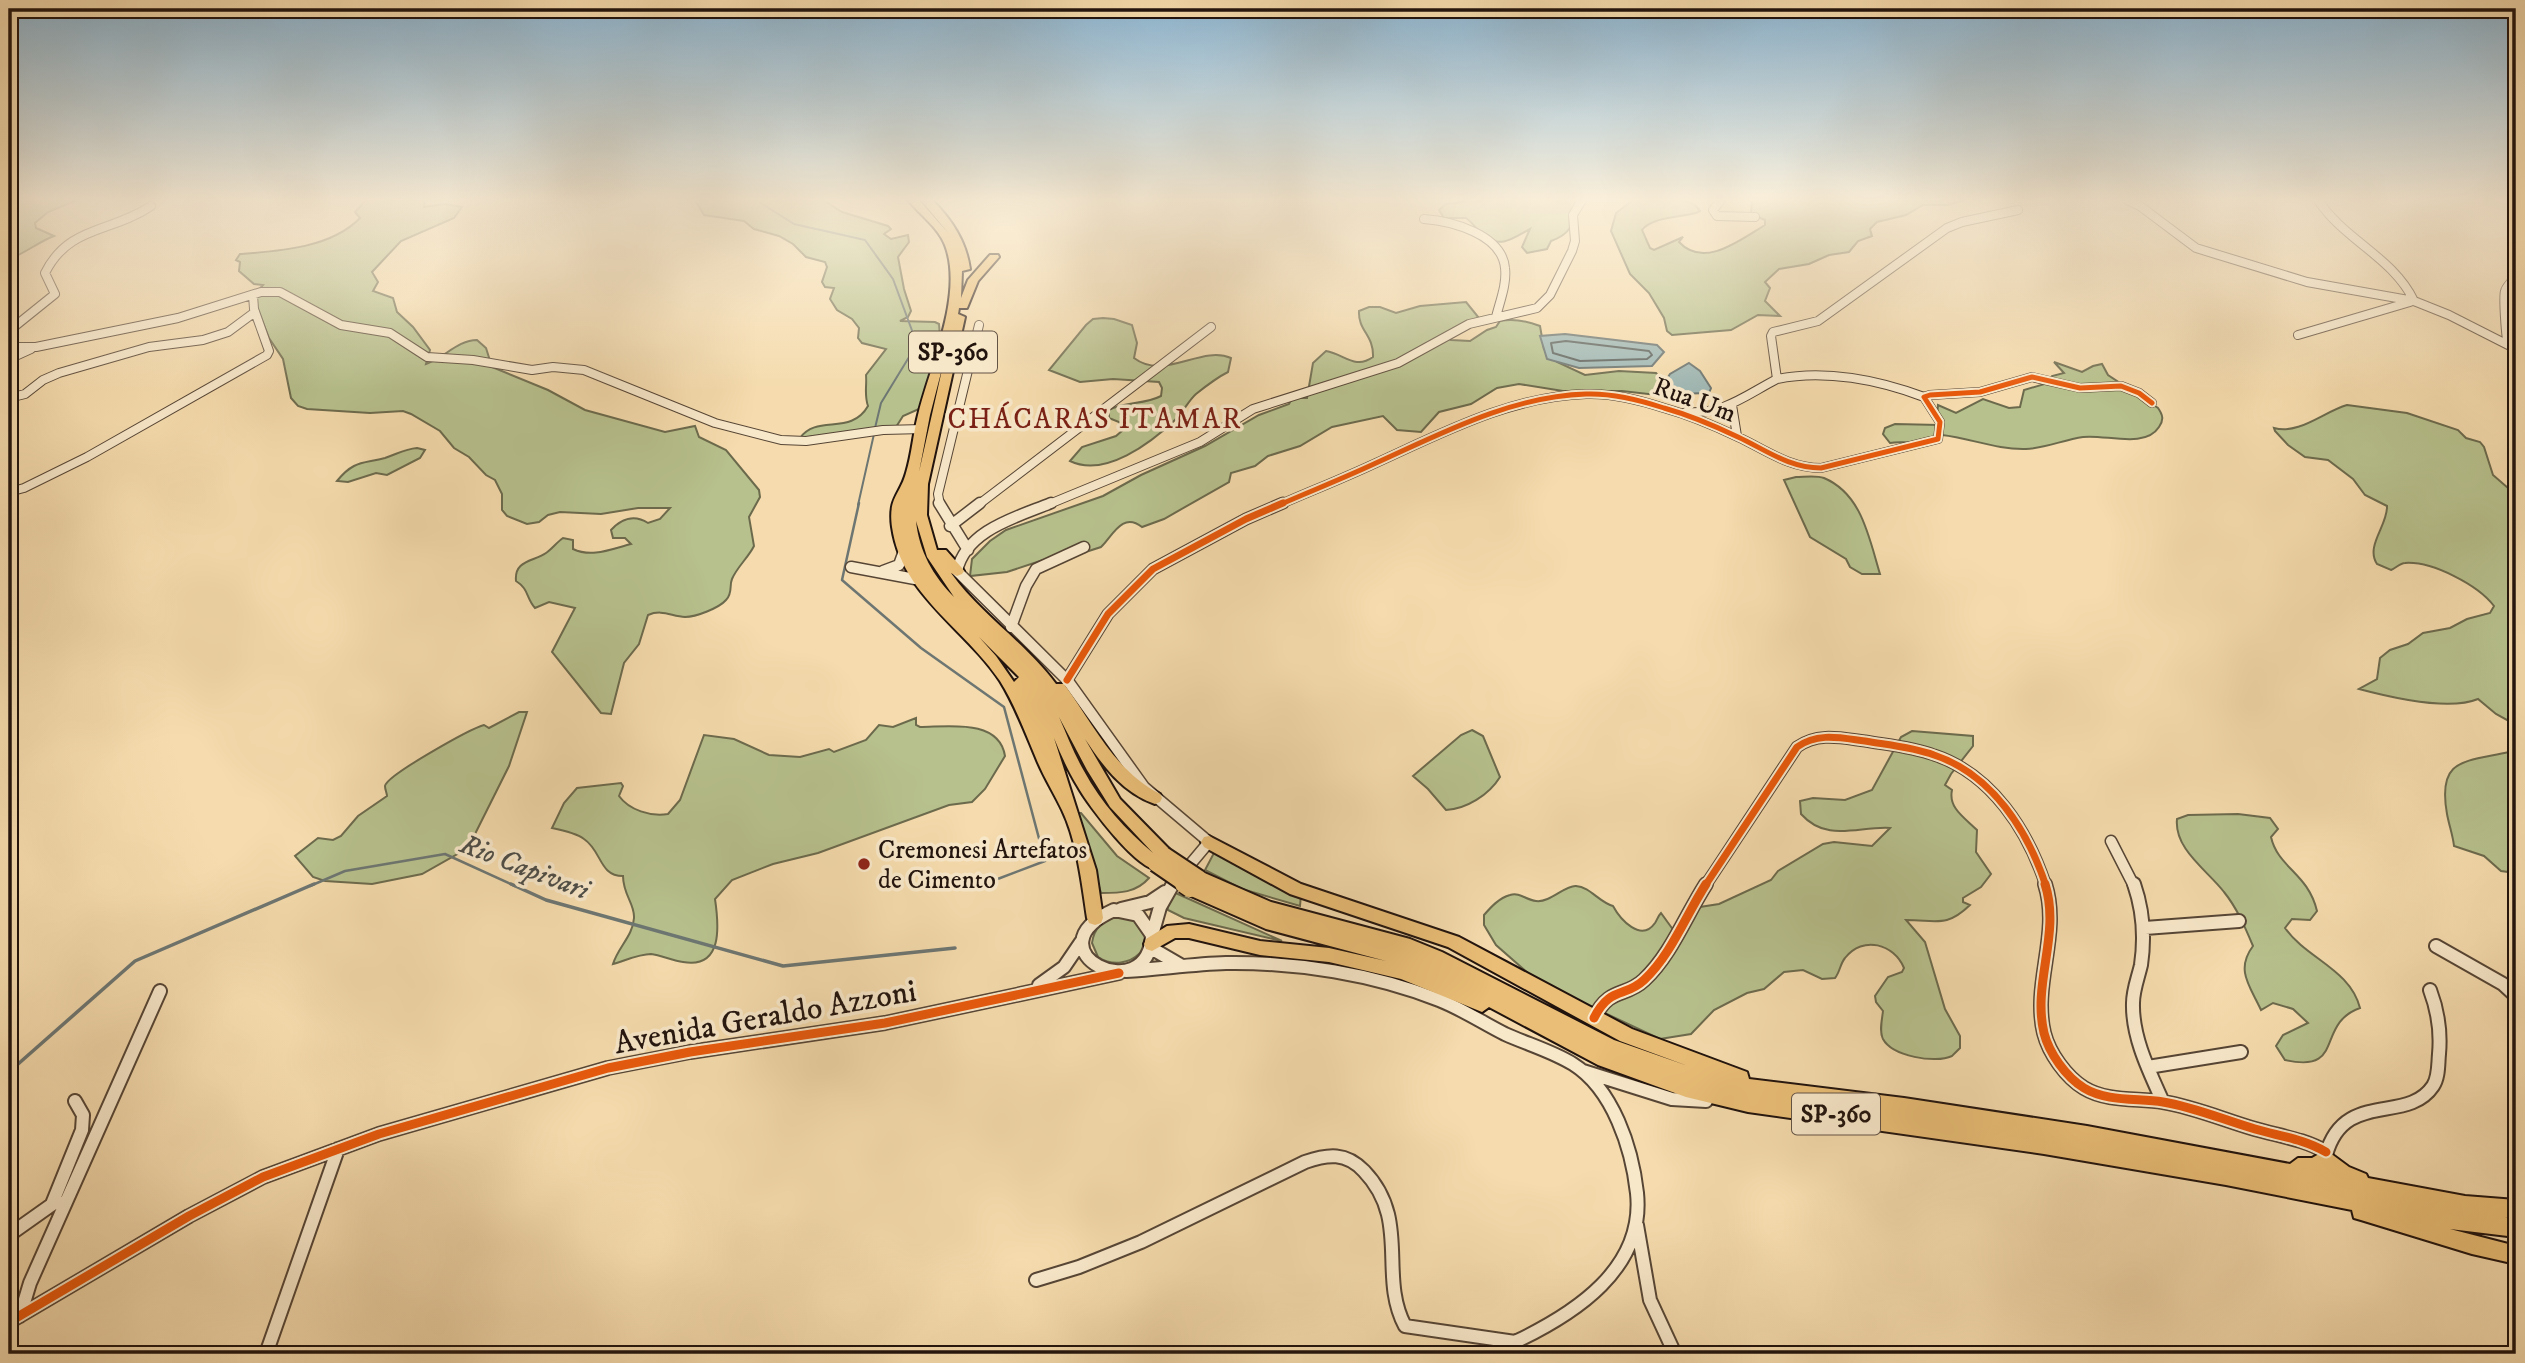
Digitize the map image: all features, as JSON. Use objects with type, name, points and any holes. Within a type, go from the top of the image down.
[{"type":"highway","name":"SP-360","points":[[954,264],[958,280],[952,315],[911,475],[910,527],[920,558],[939,589],[952,605],[1030,680],[1046,705],[1077,772],[1102,810],[1136,848],[1266,922],[1366,947],[1423,966],[1469,987],[1604,1059],[1686,1089],[1748,1104],[2044,1145],[2226,1176],[2473,1224],[2516,1228]]},
{"type":"highway","name":"SP-360","points":[[965,264],[966,283],[963,306],[926,457],[921,514],[933,557],[961,597],[1026,657],[1050,686],[1092,766],[1115,803],[1159,859]]},
{"type":"highway","points":[[963,306],[973,280],[988,264]]},
{"type":"highway","points":[[911,475],[896,507],[904,551],[915,579],[995,663],[1019,701],[1051,779],[1065,803]]},
{"type":"highway","points":[[921,514],[940,551],[957,571]]},
{"type":"highway","points":[[1026,657],[1054,681],[1122,780],[1154,798]]},
{"type":"highway","points":[[1009,659],[1042,726],[1088,870],[1095,918]]},
{"type":"highway","points":[[1209,842],[1264,874],[1318,899],[1453,942],[1626,1035],[1699,1064],[1793,1093]]},
{"type":"highway","name":"SP-360","points":[[1195,883],[1268,908],[1404,944],[1436,957],[1569,1027],[1654,1064],[1716,1082],[2075,1133],[2387,1192],[2465,1205],[2516,1209]]},
{"type":"highway","points":[[1152,942],[1173,931],[1189,931],[1260,948],[1352,959],[1402,972],[1469,997],[1607,1069],[1679,1095],[1706,1101],[1748,1104]]},
{"type":"highway","points":[[2258,1166],[2314,1167],[2326,1156],[2343,1173],[2387,1192]]},
{"type":"highway","points":[[2317,1195],[2472,1245],[2516,1255]]},
{"type":"street","points":[[9,331],[55,294],[56,291],[46,280],[49,264]]},
{"type":"street","points":[[1496,317],[1506,267],[1504,264]]},
{"type":"street","points":[[1166,892],[1154,920],[1152,942],[1141,963],[1123,972],[1096,968],[1088,961],[1082,942],[1088,925],[1095,918],[1114,910],[1150,902],[1166,892],[1209,842],[1154,798],[1127,766],[1091,710],[1067,680],[1001,618],[957,571],[959,562],[986,533],[998,525],[1200,442],[1253,409],[1398,363],[1469,324],[1528,312],[1544,303],[1566,264]]},
{"type":"street","points":[[1777,379],[1772,363],[1775,352],[1771,336],[1773,332],[1818,321],[1898,264]]},
{"type":"street","points":[[2246,264],[2331,288],[2414,301],[2516,349]]},
{"type":"street","points":[[2381,264],[2406,286],[2414,301]]},
{"type":"street","points":[[2508,344],[2504,337],[2512,318],[2503,295],[2507,284],[2516,276]]},
{"type":"street","points":[[9,347],[36,347],[177,318],[253,295],[280,292],[341,325],[390,333],[426,357],[473,360],[532,370],[553,367],[583,370],[681,411],[749,433],[781,440],[806,441],[883,430],[923,429]]},
{"type":"street","points":[[9,492],[24,488],[87,457],[267,355],[269,351],[255,312],[253,295]]},
{"type":"street","points":[[2298,335],[2414,301]]},
{"type":"street","points":[[9,398],[25,394],[43,380],[59,373],[149,347],[203,340],[228,332],[255,312]]},
{"type":"street","points":[[966,552],[940,507],[938,494],[979,325]]},
{"type":"street","points":[[950,526],[1211,327]]},
{"type":"street","points":[[9,359],[36,347]]},
{"type":"street","points":[[1665,408],[1716,413],[1777,379],[1798,374],[1828,376],[1901,389],[1924,397],[1939,393],[1980,392],[2032,377],[2080,388],[2121,386],[2139,393],[2152,403]]},
{"type":"street","name":"Rua Um","points":[[1067,680],[1108,614],[1153,569],[1246,519],[1379,462],[1398,451],[1528,402],[1588,394],[1625,398],[1665,408],[1737,436],[1803,468],[1835,467],[1938,439],[1942,428],[1940,419],[1924,397]]},
{"type":"street","points":[[1732,405],[1737,436]]},
{"type":"street","points":[[1012,627],[1036,569],[1084,547]]},
{"type":"street","points":[[883,571],[899,565],[904,551]]},
{"type":"street","points":[[940,551],[950,555],[966,552]]},
{"type":"street","points":[[851,567],[915,579]]},
{"type":"street","points":[[1001,618],[1016,614]]},
{"type":"street","points":[[1594,1018],[1601,1004],[1612,995],[1643,982],[1664,955],[1689,911],[1797,747],[1806,739],[1815,737],[1873,743],[1953,762],[2008,810],[2023,830],[2035,855],[2052,906],[2039,1007],[2051,1047],[2062,1066],[2086,1090],[2163,1102],[2302,1140],[2326,1156],[2331,1136],[2347,1122],[2367,1112],[2421,1098],[2432,1088],[2437,1073],[2441,1030],[2438,1010],[2430,990]]},
{"type":"street","points":[[2111,841],[2137,892],[2145,928],[2133,1002],[2135,1023],[2148,1067],[2163,1102]]},
{"type":"street","points":[[1114,910],[1134,913],[1149,926],[1152,942],[1182,966]]},
{"type":"street","points":[[2145,928],[2239,922]]},
{"type":"street","name":"Avenida Geraldo Azzoni","points":[[1032,990],[1062,971],[1073,960],[1082,942]]},
{"type":"street","points":[[2436,946],[2503,984],[2516,996]]},
{"type":"street","name":"Avenida Geraldo Azzoni","points":[[14,1319],[189,1216],[263,1177],[379,1134],[608,1068],[690,1052],[885,1023],[1123,972],[1227,964],[1328,971],[1391,984],[1443,1002],[1582,1070]]},
{"type":"street","points":[[14,1319],[160,992]]},
{"type":"street","points":[[2148,1067],[2241,1052]]},
{"type":"street","points":[[1582,1070],[1669,1100],[1685,1103],[1706,1101]]},
{"type":"street","points":[[1582,1070],[1598,1084],[1605,1095],[1632,1166],[1638,1204],[1637,1221],[1650,1300],[1675,1354]]},
{"type":"street","points":[[52,1204],[82,1130],[83,1115],[75,1101]]},
{"type":"street","points":[[266,1354],[338,1149]]},
{"type":"street","points":[[1036,1280],[1109,1258],[1305,1160],[1334,1154],[1358,1166],[1368,1175],[1390,1211],[1395,1234],[1398,1314],[1405,1326],[1513,1348],[1559,1321],[1609,1278],[1620,1265],[1637,1221]]},
{"type":"street","points":[[9,1235],[72,1191]]},
{"type":"green space","points":[[240,264],[380,264],[372,272],[378,282],[373,291],[393,298],[397,312],[413,327],[430,350],[426,364],[457,346],[477,340],[486,348],[492,367],[548,390],[585,410],[665,432],[695,426],[699,437],[726,450],[759,490],[760,497],[749,517],[754,546],[734,575],[728,597],[707,612],[695,615],[648,615],[639,644],[624,663],[611,714],[601,713],[552,652],[575,608],[549,602],[535,608],[523,587],[516,581],[516,574],[521,565],[546,553],[563,538],[573,540],[573,549],[587,553],[631,544],[625,538],[613,538],[611,530],[628,519],[648,523],[660,519],[670,508],[638,508],[601,514],[560,512],[548,515],[539,522],[527,524],[507,516],[502,510],[502,494],[495,480],[486,475],[469,457],[454,448],[440,431],[411,414],[403,411],[370,413],[307,409],[298,406],[291,398],[283,359],[269,338],[255,302],[257,292],[263,285],[254,284],[239,271]]},
{"type":"green space","points":[[826,264],[899,264],[911,311],[908,317],[900,321],[939,324],[940,337],[935,350],[939,368],[937,379],[919,409],[903,416],[896,427],[800,438],[815,427],[843,423],[861,415],[868,406],[866,375],[886,349],[862,343],[858,338],[859,328],[852,319],[837,310],[830,299],[834,288],[825,287],[822,282]]},
{"type":"green space","points":[[1625,264],[1810,264],[1779,269],[1765,282],[1770,288],[1765,301],[1780,316],[1758,315],[1731,330],[1672,335],[1667,331],[1664,318],[1649,293],[1630,274]]},
{"type":"green space","points":[[1466,302],[1479,318],[1449,339],[1451,340],[1470,341],[1496,327],[1500,321],[1525,321],[1540,326],[1544,349],[1557,362],[1585,375],[1619,371],[1656,373],[1661,379],[1662,388],[1657,395],[1622,391],[1563,391],[1519,384],[1497,388],[1471,404],[1439,412],[1421,432],[1397,430],[1383,416],[1332,427],[1300,446],[1268,456],[1255,466],[1231,473],[1229,482],[1164,519],[1142,527],[1129,522],[1123,524],[1101,547],[1064,559],[1043,560],[1007,572],[970,576],[972,559],[1006,530],[1103,496],[1141,475],[1205,446],[1259,415],[1289,404],[1292,398],[1307,398],[1313,363],[1326,351],[1355,362],[1367,361],[1373,357],[1371,343],[1361,324],[1359,311],[1380,307],[1396,313],[1420,306]]},
{"type":"green space","points":[[1103,318],[1132,325],[1137,343],[1134,358],[1146,364],[1170,365],[1219,355],[1231,358],[1228,372],[1196,394],[1176,419],[1154,438],[1112,462],[1084,465],[1070,461],[1082,447],[1116,436],[1123,430],[1119,422],[1109,418],[1109,410],[1161,396],[1162,388],[1159,382],[1113,379],[1080,382],[1049,370],[1086,325],[1093,319]]},
{"type":"green space","points":[[2054,362],[2082,372],[2102,364],[2108,375],[2158,408],[2161,424],[2153,434],[2135,439],[2083,437],[2026,449],[2005,448],[1939,435],[1918,442],[1890,443],[1883,434],[1885,428],[1895,424],[1939,425],[1938,405],[1956,413],[1983,399],[2009,408],[2020,407],[2024,390],[2048,383],[2052,376],[2064,373]]},
{"type":"green space","points":[[2347,405],[2407,413],[2458,430],[2466,438],[2480,442],[2493,475],[2516,495],[2516,725],[2496,714],[2478,699],[2451,704],[2436,703],[2402,699],[2359,689],[2377,679],[2380,658],[2390,650],[2408,644],[2423,633],[2450,628],[2467,619],[2490,613],[2494,606],[2477,590],[2441,570],[2405,563],[2391,570],[2377,564],[2374,557],[2375,543],[2387,506],[2365,495],[2353,479],[2328,460],[2305,457],[2275,431],[2274,428],[2302,426]]},
{"type":"green space","points":[[417,448],[425,450],[420,458],[387,475],[376,473],[348,482],[337,481],[349,469],[359,464]]},
{"type":"green space","points":[[1796,477],[1824,478],[1847,495],[1862,518],[1880,574],[1862,574],[1850,567],[1846,559],[1810,537],[1784,480]]},
{"type":"green space","points":[[519,712],[527,712],[509,766],[468,848],[422,874],[372,884],[325,881],[313,877],[295,856],[318,838],[333,840],[341,836],[358,816],[387,796],[385,786],[399,772],[476,728],[484,725],[489,728]]},
{"type":"green space","points":[[916,718],[916,725],[920,727],[957,726],[983,730],[993,735],[1001,744],[1005,756],[985,789],[972,802],[949,805],[818,853],[773,864],[732,880],[715,899],[716,943],[705,959],[683,962],[651,954],[613,964],[631,930],[634,918],[623,876],[609,872],[584,839],[552,828],[564,803],[577,788],[621,783],[623,786],[619,796],[634,809],[668,814],[680,800],[704,735],[734,739],[769,755],[800,757],[829,749],[834,752],[866,740],[879,725],[893,727]]},
{"type":"green space","points":[[1472,730],[1483,736],[1500,777],[1490,790],[1476,800],[1446,810],[1413,776],[1461,735]]},
{"type":"green space","points":[[1912,731],[1973,736],[1973,746],[1945,785],[1952,790],[1955,807],[1977,830],[1976,852],[1991,874],[1981,887],[1963,898],[1963,902],[1970,905],[1954,917],[1941,921],[1906,920],[1925,942],[1945,1009],[1960,1036],[1960,1048],[1952,1056],[1935,1059],[1914,1057],[1895,1050],[1883,1039],[1883,1011],[1875,996],[1888,977],[1902,972],[1904,968],[1893,953],[1878,945],[1860,946],[1852,951],[1843,960],[1835,978],[1822,979],[1803,970],[1784,972],[1764,989],[1747,993],[1714,1010],[1691,1034],[1660,1039],[1556,990],[1529,974],[1496,945],[1484,925],[1484,915],[1506,896],[1514,894],[1541,901],[1576,886],[1586,889],[1613,906],[1631,927],[1637,930],[1649,929],[1661,913],[1674,931],[1692,919],[1700,907],[1719,904],[1771,880],[1778,871],[1823,844],[1834,842],[1872,846],[1890,828],[1832,831],[1821,828],[1801,814],[1800,801],[1813,798],[1845,800],[1872,790],[1901,737]]},
{"type":"green space","points":[[2509,752],[2516,754],[2516,873],[2501,871],[2484,856],[2454,846],[2445,796],[2450,772],[2457,766],[2467,761]]},
{"type":"green space","points":[[1077,813],[1081,813],[1117,856],[1149,878],[1133,889],[1101,893]]},
{"type":"green space","points":[[2238,814],[2270,818],[2278,829],[2271,837],[2275,848],[2307,888],[2317,911],[2310,920],[2292,919],[2285,928],[2294,939],[2347,983],[2360,1008],[2346,1015],[2324,1054],[2316,1060],[2285,1060],[2276,1046],[2283,1035],[2308,1023],[2293,1009],[2273,1003],[2261,1010],[2246,978],[2245,963],[2253,946],[2244,925],[2224,892],[2193,859],[2177,830],[2177,819],[2188,815]]},
{"type":"green space","points":[[1215,851],[1301,895],[1300,906],[1242,889],[1205,870]]},
{"type":"green space","points":[[1169,890],[1282,941],[1184,918],[1168,910],[1165,898]]},
{"type":"green space","points":[[1119,916],[1136,920],[1144,928],[1147,937],[1140,954],[1121,962],[1110,962],[1098,957],[1092,943],[1095,932],[1101,925]]},
{"type":"water","points":[[1565,334],[1657,345],[1664,352],[1652,366],[1579,368],[1547,359],[1540,336]]},
{"type":"water","points":[[1689,363],[1700,371],[1711,388],[1709,393],[1673,394],[1662,387],[1670,374]]},
{"type":"waterway","name":"Rio Capivari","points":[[875,428],[881,403],[917,344],[893,279],[882,264]]},
{"type":"waterway","name":"Rio Capivari","points":[[858,505],[874,434]]},
{"type":"waterway","name":"Rio Capivari","points":[[859,503],[842,580],[921,648],[1004,707],[1045,861],[995,880]]},
{"type":"waterway","name":"Rio Capivari","points":[[310,886],[345,871],[445,854],[515,886]]},
{"type":"waterway","name":"Rio Capivari","points":[[9,1072],[135,961],[314,884]]},
{"type":"waterway","name":"Rio Capivari","points":[[511,884],[546,900],[783,966],[955,948]]},
{"type":"cycle path","points":[[1067,680],[1108,614],[1153,569],[1246,519],[1379,462],[1398,451],[1511,407],[1556,397],[1588,394],[1625,398],[1665,408],[1737,436],[1791,464],[1803,468],[1821,468],[1938,439],[1940,422],[1936,411],[1924,397],[1930,395],[1980,392],[2032,377],[2080,388],[2121,386],[2139,393],[2152,403]]},
{"type":"cycle path","points":[[1594,1018],[1601,1004],[1612,995],[1643,982],[1664,955],[1689,910],[1797,747],[1820,737],[1898,746],[1945,759],[1972,775],[2001,802],[2024,834],[2041,870],[2051,914],[2042,987],[2044,1034],[2056,1059],[2077,1083],[2107,1096],[2188,1107],[2301,1140],[2326,1152]]},
{"type":"cycle path","points":[[9,1322],[189,1216],[263,1177],[379,1134],[608,1068],[690,1052],[885,1023],[1119,973]]},
{"type":"place","name":"Cremonesi Artefatos de Cimento","points":[[864,864]]},
{"type":"district","name":"CHÁCARAS ITAMAR","points":[[1095,418]]}]
